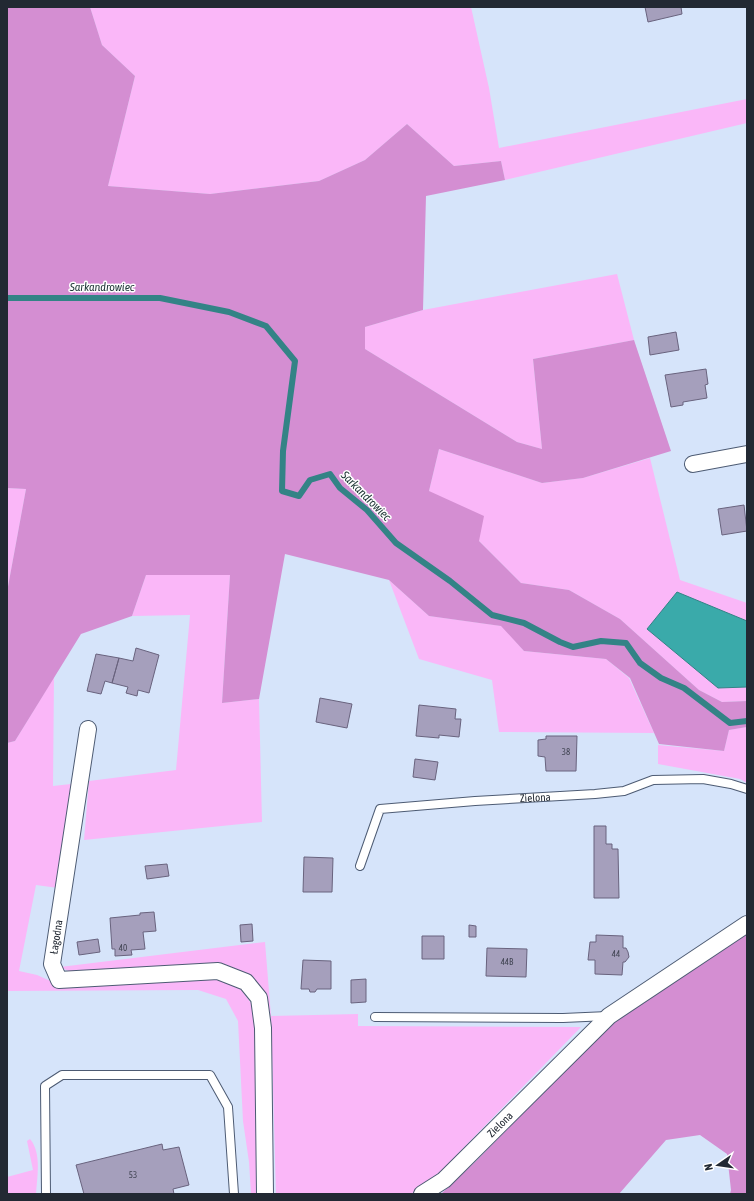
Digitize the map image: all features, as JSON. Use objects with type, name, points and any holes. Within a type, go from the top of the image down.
[{"type":"street","points":[[693,464],[747,454]]},
{"type":"street","name":"Łagodna","points":[[88,729],[52,964],[59,980],[218,971],[246,982],[259,998],[263,1028],[265,1194]]},
{"type":"street","name":"Zielona","points":[[422,1194],[444,1180],[608,1016],[747,924]]},
{"type":"lane","name":"Zielona","points":[[360,866],[380,810],[475,801],[624,791],[653,780],[703,779],[731,784],[747,789]]},
{"type":"lane","points":[[374,1017],[563,1018],[608,1016]]},
{"type":"lane","points":[[46,1194],[45,1086],[62,1075],[210,1075],[228,1107],[234,1194]]},
{"type":"shaded area","points":[[7,7],[90,7],[102,45],[135,76],[108,186],[210,194],[319,181],[365,160],[407,124],[454,166],[501,161],[505,180],[426,196],[423,310],[365,327],[365,349],[517,442],[542,449],[533,359],[634,340],[671,451],[583,478],[542,483],[439,449],[429,491],[484,516],[479,541],[521,583],[569,590],[620,619],[699,690],[722,702],[747,701],[747,727],[729,730],[724,751],[659,744],[630,678],[606,659],[524,651],[501,626],[429,616],[389,580],[285,554],[259,699],[222,703],[230,575],[146,575],[132,616],[81,634],[15,741],[7,743],[7,592],[26,489],[7,488]]},
{"type":"shaded area","points":[[90,7],[471,7],[489,88],[499,148],[747,99],[747,123],[505,180],[501,161],[454,166],[407,124],[365,160],[319,181],[210,194],[108,186],[135,76],[102,45]]},
{"type":"shaded area","points":[[617,274],[634,340],[533,359],[542,449],[517,442],[365,349],[365,327],[423,310]]},
{"type":"shaded area","points":[[439,449],[542,483],[583,478],[650,458],[680,580],[747,603],[747,701],[722,702],[699,690],[620,619],[569,590],[521,583],[429,491]]},
{"type":"shaded area","points":[[7,488],[26,489],[7,592]]},
{"type":"shaded area","points":[[146,575],[230,575],[222,703],[259,699],[262,822],[84,840],[89,781],[176,770],[190,615],[132,616]]},
{"type":"shaded area","points":[[389,580],[429,616],[502,626],[524,651],[606,659],[629,678],[654,733],[499,732],[492,680],[419,659]]},
{"type":"shaded area","points":[[677,592],[747,621],[747,687],[718,688],[647,629]]},
{"type":"shaded area","points":[[54,677],[53,786],[71,784],[58,888],[36,885],[19,971],[37,975],[55,983],[213,978],[239,987],[251,1003],[257,1033],[261,1194],[251,1194],[249,1162],[243,1121],[238,1021],[226,999],[198,990],[7,991],[7,743],[15,741]]},
{"type":"shaded area","points":[[747,727],[747,783],[740,779],[658,764],[658,745],[724,751],[729,730]]},
{"type":"shaded area","points":[[747,932],[747,1194],[730,1194],[731,1190],[727,1154],[700,1135],[666,1140],[619,1194],[441,1194],[476,1161],[615,1020]]},
{"type":"shaded area","points":[[265,942],[271,1016],[266,1015],[243,975],[75,974],[60,967]]},
{"type":"shaded area","points":[[358,1014],[358,1026],[581,1027],[440,1172],[411,1194],[276,1194],[271,1016]]},
{"type":"shaded area","points":[[30,1139],[36,1151],[38,1165],[36,1194],[7,1194],[7,1177],[33,1170],[27,1141]]},
{"type":"building","points":[[645,7],[681,7],[682,14],[648,22]]},
{"type":"building","points":[[676,332],[679,350],[650,355],[648,337]]},
{"type":"building","points":[[706,369],[708,384],[705,385],[707,398],[683,402],[683,405],[671,407],[665,375]]},
{"type":"building","points":[[744,505],[747,531],[722,535],[718,509]]},
{"type":"building","points":[[136,648],[159,655],[149,693],[138,690],[137,696],[126,693],[128,687],[112,683],[119,658],[133,661]]},
{"type":"building","points":[[96,654],[119,658],[112,683],[105,681],[101,694],[87,691]]},
{"type":"building","points":[[320,698],[352,704],[347,728],[316,722]]},
{"type":"building","points":[[419,705],[456,709],[455,719],[461,719],[459,737],[439,735],[439,738],[416,736]]},
{"type":"building","points":[[546,736],[577,736],[576,771],[546,771],[545,757],[538,756],[538,740],[546,739]]},
{"type":"building","points":[[415,759],[438,762],[435,780],[413,777]]},
{"type":"building","points":[[594,826],[606,826],[606,844],[612,844],[612,849],[618,849],[619,898],[594,898]]},
{"type":"building","points":[[304,857],[333,858],[332,892],[303,892]]},
{"type":"building","points":[[167,864],[169,876],[147,879],[145,866]]},
{"type":"building","points":[[154,912],[156,931],[143,932],[145,949],[131,950],[132,955],[115,956],[115,949],[112,949],[110,918]]},
{"type":"building","points":[[252,924],[253,941],[241,942],[240,925]]},
{"type":"building","points":[[469,925],[476,926],[476,937],[469,937]]},
{"type":"building","points":[[596,935],[623,936],[623,948],[626,948],[629,957],[625,962],[623,962],[622,975],[595,974],[595,960],[588,960],[590,942],[596,942]]},
{"type":"building","points":[[422,936],[444,936],[444,959],[422,959]]},
{"type":"building","points":[[98,939],[100,952],[79,955],[77,942]]},
{"type":"building","points":[[487,948],[527,949],[526,977],[486,976]]},
{"type":"building","points":[[303,960],[331,961],[331,989],[317,989],[315,992],[310,992],[309,989],[301,989]]},
{"type":"building","points":[[366,979],[366,1002],[351,1003],[351,980]]},
{"type":"building","points":[[162,1144],[163,1150],[179,1147],[189,1185],[173,1189],[174,1194],[84,1194],[76,1165]]},
{"type":"waterway","name":"Sarkandrowiec","points":[[7,298],[160,298],[229,312],[266,326],[295,361],[283,451],[282,491],[299,496],[310,480],[330,474],[340,488],[367,510],[396,543],[450,581],[492,615],[524,623],[560,642],[573,647],[601,641],[626,643],[640,663],[661,678],[684,688],[730,723],[747,721]]}]
